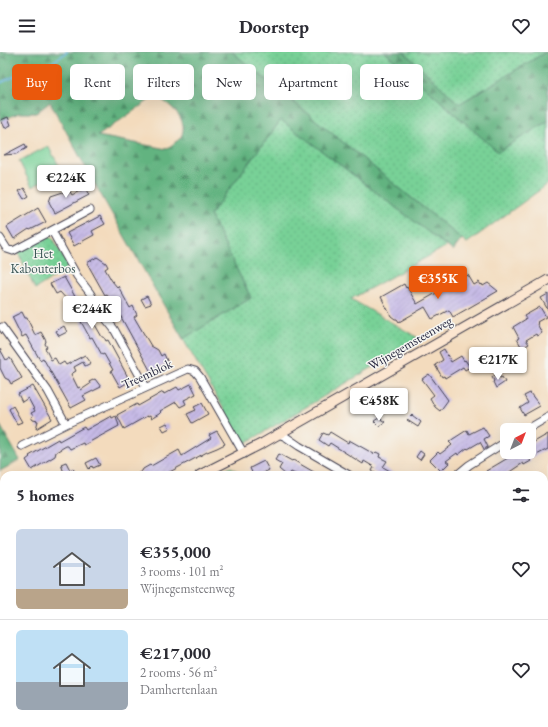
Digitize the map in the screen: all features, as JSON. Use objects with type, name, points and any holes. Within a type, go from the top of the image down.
[{"type":"street","points":[[0,238],[7,249],[13,251],[90,210]]},
{"type":"street","points":[[52,231],[77,276],[90,293],[102,314],[114,329],[146,387]]},
{"type":"street","name":"Wijnegemsteenweg","points":[[208,471],[244,454],[548,280]]},
{"type":"street","points":[[2,327],[48,391],[66,424]]},
{"type":"street","name":"Treemblok","points":[[22,446],[146,387],[184,370],[192,369],[200,377],[244,454]]},
{"type":"street","points":[[536,424],[548,417]]},
{"type":"street","points":[[279,434],[343,471]]},
{"type":"street","points":[[462,471],[500,445]]},
{"type":"green space","points":[[0,52],[232,52],[247,64],[202,64],[202,100],[256,100],[256,72],[264,78],[264,100],[291,100],[462,239],[453,251],[281,120],[210,215],[251,298],[183,339],[50,102],[36,113],[19,113],[0,121]],"holes":[[[133,64],[194,64],[194,100],[161,100],[177,112],[183,124],[181,137],[167,149],[98,136],[149,100],[133,100]]]},
{"type":"green space","points":[[232,52],[385,52],[399,64],[360,64],[360,100],[423,100],[423,86],[498,152],[548,121],[548,184],[467,243],[291,100],[352,100],[352,64],[264,64],[264,78],[256,72],[256,64],[247,64]]},
{"type":"green space","points":[[385,52],[404,52],[417,64],[399,64]]},
{"type":"green space","points":[[404,52],[546,52],[459,104],[423,70],[423,64],[417,64]]},
{"type":"green space","points":[[548,52],[548,121],[498,152],[423,86],[423,70],[459,104]]},
{"type":"green space","points":[[281,120],[447,246],[351,299],[420,339],[244,444],[183,339],[251,298],[210,215]]},
{"type":"green space","points":[[48,146],[62,171],[32,187],[19,161]]},
{"type":"green space","name":"Het Kabouterbos","points":[[48,236],[53,238],[69,267],[35,289],[18,252]]},
{"type":"green space","points":[[0,425],[20,460],[0,471]]},
{"type":"green space","points":[[231,467],[237,471],[222,471]]},
{"type":"building","points":[[8,117],[11,125],[5,128],[1,120]]},
{"type":"building","points":[[25,144],[27,148],[16,154],[4,155]]},
{"type":"building","points":[[24,188],[29,196],[24,199],[19,191]]},
{"type":"building","points":[[85,188],[89,195],[55,213],[49,202],[51,196],[64,193],[69,190],[72,195]]},
{"type":"building","points":[[38,208],[46,222],[30,230],[29,229],[14,239],[7,227]]},
{"type":"building","points":[[100,216],[105,224],[92,231],[94,235],[74,246],[67,233]]},
{"type":"building","points":[[97,257],[106,263],[108,267],[105,269],[112,281],[117,287],[118,286],[130,308],[133,306],[137,315],[134,317],[151,346],[158,350],[161,356],[164,354],[168,363],[151,372],[115,306],[114,307],[107,294],[105,295],[87,263]]},
{"type":"building","points":[[468,275],[474,285],[479,282],[483,286],[488,283],[498,291],[453,317],[449,310],[432,319],[425,307],[399,322],[391,316],[381,297],[404,284],[417,304]]},
{"type":"building","points":[[64,277],[78,302],[81,300],[102,337],[104,337],[106,341],[108,340],[130,381],[120,387],[104,354],[102,355],[92,337],[90,338],[79,318],[77,319],[68,301],[60,292],[56,294],[50,284]]},
{"type":"building","points":[[548,294],[548,310],[541,298]]},
{"type":"building","points":[[147,296],[151,304],[145,306],[141,299]]},
{"type":"building","points":[[540,307],[546,317],[537,322],[542,333],[537,336],[536,334],[526,340],[529,344],[522,348],[513,327],[526,319],[524,316]]},
{"type":"building","points":[[22,312],[25,318],[27,318],[35,335],[41,332],[46,341],[45,344],[47,347],[45,348],[51,360],[55,358],[59,365],[64,362],[66,365],[85,355],[91,363],[85,366],[83,362],[74,367],[76,371],[71,374],[78,388],[80,387],[81,390],[90,384],[89,382],[95,379],[101,387],[83,396],[86,400],[71,408],[43,358],[40,360],[26,335],[22,337],[12,317]]},
{"type":"building","points":[[64,326],[67,332],[59,336],[56,331]]},
{"type":"building","points":[[0,349],[6,360],[10,358],[22,378],[11,384],[9,380],[5,378],[0,368]]},
{"type":"building","points":[[444,349],[451,362],[461,356],[470,367],[465,370],[463,367],[445,378],[444,376],[442,377],[435,365],[443,360],[439,352]]},
{"type":"building","points":[[429,374],[448,400],[440,411],[435,407],[430,398],[434,395],[422,379]]},
{"type":"building","points":[[498,374],[505,382],[496,388],[492,377]]},
{"type":"building","points":[[191,384],[196,394],[184,400],[186,404],[180,407],[176,402],[160,411],[161,412],[159,414],[151,419],[150,416],[147,416],[124,429],[117,415],[137,404],[138,406],[163,392],[164,394],[177,387],[179,390]]},
{"type":"building","points":[[33,386],[52,419],[36,429],[38,421],[33,420],[31,417],[33,416],[31,413],[35,411],[28,398],[22,402],[18,394]]},
{"type":"building","points":[[388,388],[396,402],[391,405],[385,399],[364,411],[356,399],[367,393],[371,400]]},
{"type":"building","points":[[530,393],[540,406],[524,415],[520,408],[528,403],[524,396]]},
{"type":"building","points":[[202,403],[208,414],[192,423],[187,414],[196,410],[194,407]]},
{"type":"building","points":[[13,406],[22,422],[17,424],[9,409]]},
{"type":"building","points":[[412,415],[421,422],[418,427],[407,420]]},
{"type":"building","points":[[111,416],[112,418],[116,416],[119,426],[84,445],[83,443],[70,449],[66,446],[56,452],[55,456],[32,470],[26,460],[30,457],[29,456],[58,439],[59,441],[84,427],[86,430]]},
{"type":"building","points":[[379,418],[385,422],[379,426],[374,421]]},
{"type":"building","points":[[167,423],[170,428],[164,431],[161,426]]},
{"type":"building","points":[[483,427],[489,436],[484,439],[488,447],[484,449],[480,442],[468,449],[467,448],[458,455],[457,453],[446,461],[449,463],[441,471],[430,460],[438,452],[440,454],[452,445],[449,442],[467,430],[469,434]]},
{"type":"building","points":[[217,431],[225,444],[171,471],[142,471],[150,465],[151,466],[179,450],[182,456],[211,438],[209,435]]},
{"type":"building","points":[[330,432],[348,443],[349,440],[374,454],[376,452],[380,454],[379,457],[387,461],[383,467],[390,471],[372,471],[374,467],[364,461],[363,464],[330,443],[328,446],[319,440],[323,433],[328,435]]},
{"type":"building","points":[[548,434],[548,449],[536,455],[536,441]]},
{"type":"building","points":[[420,451],[424,454],[420,460],[416,457]]},
{"type":"building","points":[[279,454],[312,471],[281,471],[279,469],[282,464],[275,460]]},
{"type":"building","points":[[96,458],[100,465],[93,468],[92,466],[89,469],[86,463]]},
{"type":"building","points":[[506,459],[529,459],[531,461],[524,465],[523,463],[511,471],[486,471]]},
{"type":"building","points":[[264,461],[269,470],[251,471],[250,468]]},
{"type":"building","points":[[66,462],[70,470],[73,468],[74,471],[63,471],[61,464]]},
{"type":"waterway","points":[[0,83],[24,72],[53,62],[67,52]]}]
